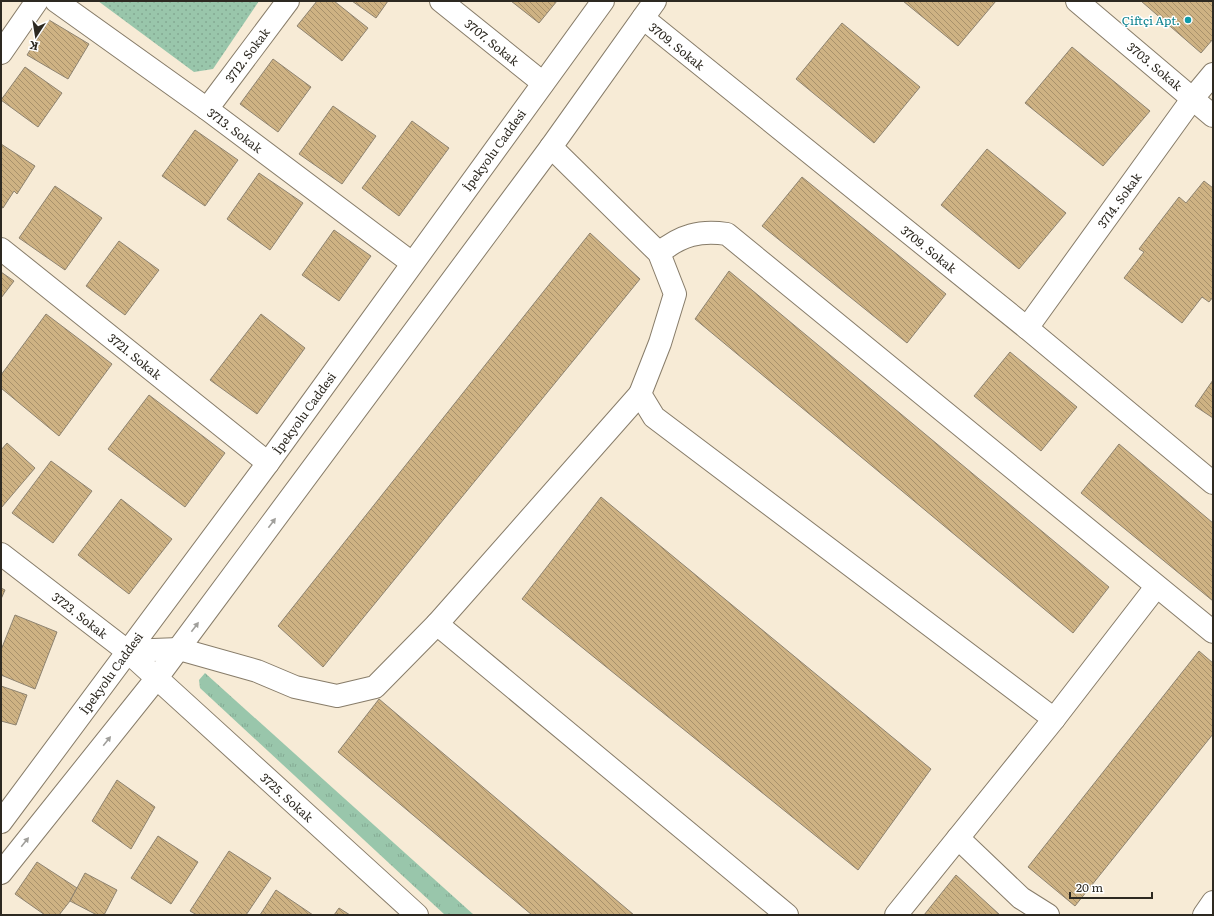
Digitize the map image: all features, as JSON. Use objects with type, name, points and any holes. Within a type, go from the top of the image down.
[{"type":"street","points":[[1,53],[37,1]]},
{"type":"street","name":"3713. Sokak","points":[[56,1],[207,109],[412,263]]},
{"type":"street","name":"3712. Sokak","points":[[207,109],[288,1]]},
{"type":"street","name":"3707. Sokak","points":[[441,1],[543,83]]},
{"type":"street","name":"İpekyolu Caddesi","points":[[1,822],[268,462],[603,1]]},
{"type":"street","name":"3703. Sokak","points":[[1077,1],[1213,116]]},
{"type":"street","points":[[1,873],[156,680],[551,147],[649,10]]},
{"type":"street","name":"3709. Sokak","points":[[649,10],[1213,483]]},
{"type":"street","name":"3714. Sokak","points":[[1027,328],[1193,98],[1213,74]]},
{"type":"street","points":[[127,651],[179,649],[257,671],[295,687],[336,696],[375,687],[437,624],[640,394],[660,343],[675,294],[659,253],[551,147]]},
{"type":"street","points":[[659,253],[676,241],[696,233],[712,232],[727,234],[1156,587],[1213,632]]},
{"type":"street","name":"3721. Sokak","points":[[1,249],[268,462]]},
{"type":"street","points":[[640,394],[654,417],[1054,719]]},
{"type":"street","name":"3723. Sokak","points":[[1,554],[127,651],[156,680]]},
{"type":"street","points":[[896,915],[1054,719],[1156,587]]},
{"type":"street","points":[[437,624],[787,915]]},
{"type":"street","name":"3725. Sokak","points":[[156,680],[417,915]]},
{"type":"street","points":[[958,838],[1021,898],[1048,915]]},
{"type":"street","points":[[1204,915],[1213,902]]},
{"type":"green space","points":[[98,1],[259,1],[213,69],[194,72]]},
{"type":"green space","points":[[205,673],[474,915],[445,915],[200,688],[199,680]]},
{"type":"building","points":[[317,1],[334,1],[368,28],[342,61],[297,26]]},
{"type":"building","points":[[352,1],[388,1],[376,18]]},
{"type":"building","points":[[511,1],[557,1],[539,23]]},
{"type":"building","points":[[903,1],[996,1],[958,46]]},
{"type":"building","name":"Çiftçi Apt.","points":[[1141,1],[1213,1],[1213,39],[1201,53]]},
{"type":"building","points":[[49,20],[89,44],[68,79],[27,55]]},
{"type":"building","points":[[842,23],[920,87],[874,143],[796,79]]},
{"type":"building","points":[[1072,47],[1150,111],[1103,166],[1025,103]]},
{"type":"building","points":[[273,59],[311,87],[278,132],[240,104]]},
{"type":"building","points":[[25,67],[62,93],[38,127],[1,100]]},
{"type":"building","points":[[333,106],[376,136],[342,184],[299,154]]},
{"type":"building","points":[[412,121],[449,148],[399,216],[362,188]]},
{"type":"building","points":[[195,130],[238,160],[205,206],[162,176]]},
{"type":"building","points":[[1,144],[35,166],[17,194],[14,191],[3,208],[1,207]]},
{"type":"building","points":[[987,149],[1066,213],[1019,269],[941,205]]},
{"type":"building","points":[[259,173],[303,203],[270,250],[227,219]]},
{"type":"building","points":[[802,177],[946,294],[907,343],[762,226]]},
{"type":"building","points":[[1204,181],[1213,188],[1213,297],[1209,302],[1202,297],[1182,323],[1124,278],[1144,252],[1139,249],[1179,197],[1186,203]]},
{"type":"building","points":[[55,186],[102,218],[65,270],[19,238]]},
{"type":"building","points":[[334,230],[371,256],[339,301],[302,275]]},
{"type":"building","points":[[590,233],[640,279],[323,667],[278,626]]},
{"type":"building","points":[[119,241],[159,270],[125,315],[86,286]]},
{"type":"building","points":[[729,271],[1109,587],[1073,633],[695,319]]},
{"type":"building","points":[[1,272],[14,281],[1,298]]},
{"type":"building","points":[[46,314],[112,364],[59,436],[1,388],[1,375]]},
{"type":"building","points":[[261,314],[305,348],[257,414],[210,380]]},
{"type":"building","points":[[1010,352],[1077,407],[1041,451],[974,396]]},
{"type":"building","points":[[1213,380],[1213,418],[1195,406]]},
{"type":"building","points":[[149,395],[225,453],[185,507],[108,449]]},
{"type":"building","points":[[7,443],[35,468],[1,508],[1,450]]},
{"type":"building","points":[[1119,444],[1213,523],[1213,601],[1081,493]]},
{"type":"building","points":[[51,461],[92,491],[53,543],[12,513]]},
{"type":"building","points":[[601,497],[931,769],[858,870],[522,599]]},
{"type":"building","points":[[121,499],[172,539],[129,594],[78,555]]},
{"type":"building","points":[[1,588],[5,590],[1,599]]},
{"type":"building","points":[[15,615],[57,632],[35,689],[1,675],[1,650]]},
{"type":"building","points":[[1199,651],[1213,663],[1213,734],[1075,906],[1028,867]]},
{"type":"building","points":[[1,686],[27,695],[16,725],[1,721]]},
{"type":"building","points":[[379,699],[634,915],[532,915],[338,752]]},
{"type":"building","points":[[117,780],[155,807],[131,849],[92,821]]},
{"type":"building","points":[[158,836],[198,862],[171,904],[131,878]]},
{"type":"building","points":[[229,851],[271,878],[246,915],[197,915],[190,911]]},
{"type":"building","points":[[37,862],[77,888],[70,901],[59,915],[45,915],[15,894]]},
{"type":"building","points":[[85,873],[117,890],[104,915],[97,915],[70,901]]},
{"type":"building","points":[[956,875],[1000,915],[924,915]]},
{"type":"building","points":[[276,890],[313,915],[260,915]]},
{"type":"building","points":[[339,908],[350,915],[334,915]]},
{"type":"place","name":"Çiftçi Apt.","points":[[1188,20]]}]
